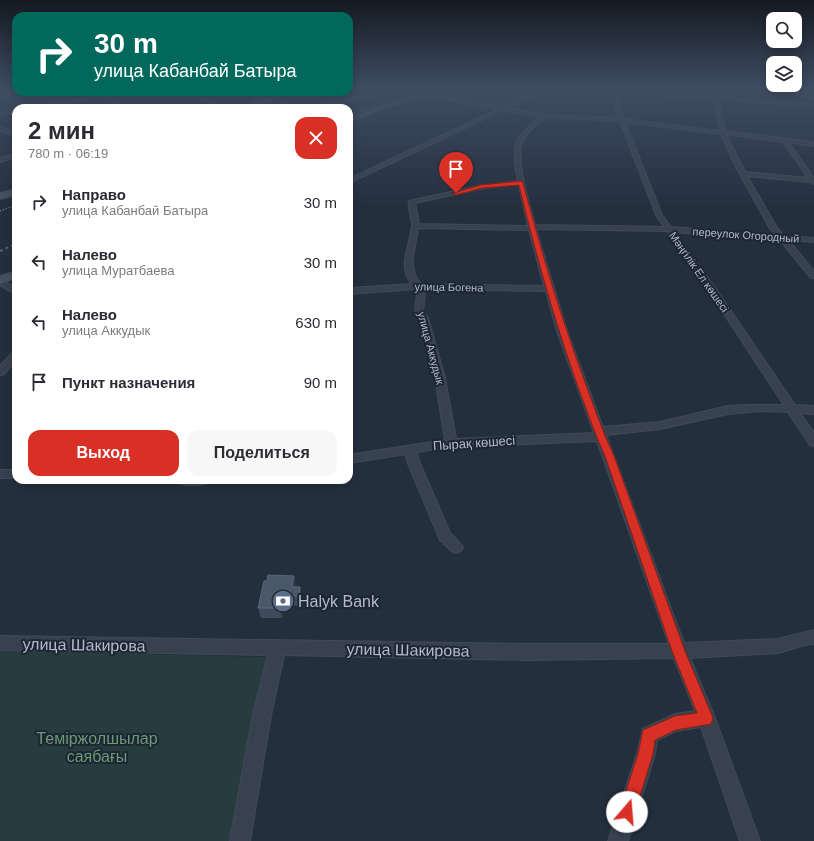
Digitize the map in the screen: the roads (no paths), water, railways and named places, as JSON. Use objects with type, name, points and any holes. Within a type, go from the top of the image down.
[{"type":"street","points":[[353,179],[460,128]]},
{"type":"street","points":[[531,128],[522,138],[519,144],[518,163],[521,183],[539,256],[549,289],[562,331],[609,456],[679,651],[706,718],[750,841]]},
{"type":"street","name":"Мәңгілік Ел көшесі","points":[[626,128],[659,215],[717,297],[814,442]]},
{"type":"street","points":[[686,128],[814,144]]},
{"type":"street","points":[[721,128],[722,133],[743,174],[766,215],[782,238],[814,276]]},
{"type":"street","points":[[0,129],[12,133]]},
{"type":"street","points":[[785,141],[794,156],[813,180]]},
{"type":"street","points":[[0,160],[12,156]]},
{"type":"street","points":[[743,174],[813,180]]},
{"type":"street","points":[[420,286],[415,283],[408,268],[408,255],[415,226],[411,202],[435,198],[481,186],[521,183]]},
{"type":"street","points":[[0,196],[12,193]]},
{"type":"street","name":"переулок Огородный","points":[[415,226],[668,229],[814,240]]},
{"type":"street","points":[[0,281],[12,276]]},
{"type":"street","points":[[0,281],[12,289]]},
{"type":"street","name":"улица Богена","points":[[353,291],[420,286],[549,289]]},
{"type":"street","name":"улица Аккудык","points":[[420,286],[421,293],[419,312],[424,318],[440,378],[451,443]]},
{"type":"street","points":[[1,369],[12,358]]},
{"type":"street","name":"Пырақ көшесі","points":[[353,458],[451,443],[600,434],[669,424],[729,410],[792,408],[814,410]]},
{"type":"street","points":[[411,449],[413,461],[445,536],[456,547]]},
{"type":"street","points":[[0,474],[12,474]]},
{"type":"street","name":"улица Шакирова","points":[[0,643],[527,652],[679,651],[778,646],[805,638],[814,637]]},
{"type":"street","points":[[240,841],[262,715],[278,648]]},
{"type":"street","points":[[618,841],[646,754],[649,735],[675,723],[706,718]]},
{"type":"railway","points":[[0,211],[12,206]]},
{"type":"railway","points":[[0,251],[12,246]]},
{"type":"place","name":"Halyk Bank","points":[[283,601]]},
{"type":"park label","name":"Теміржолшылар саябағы","points":[[97,747]]}]
